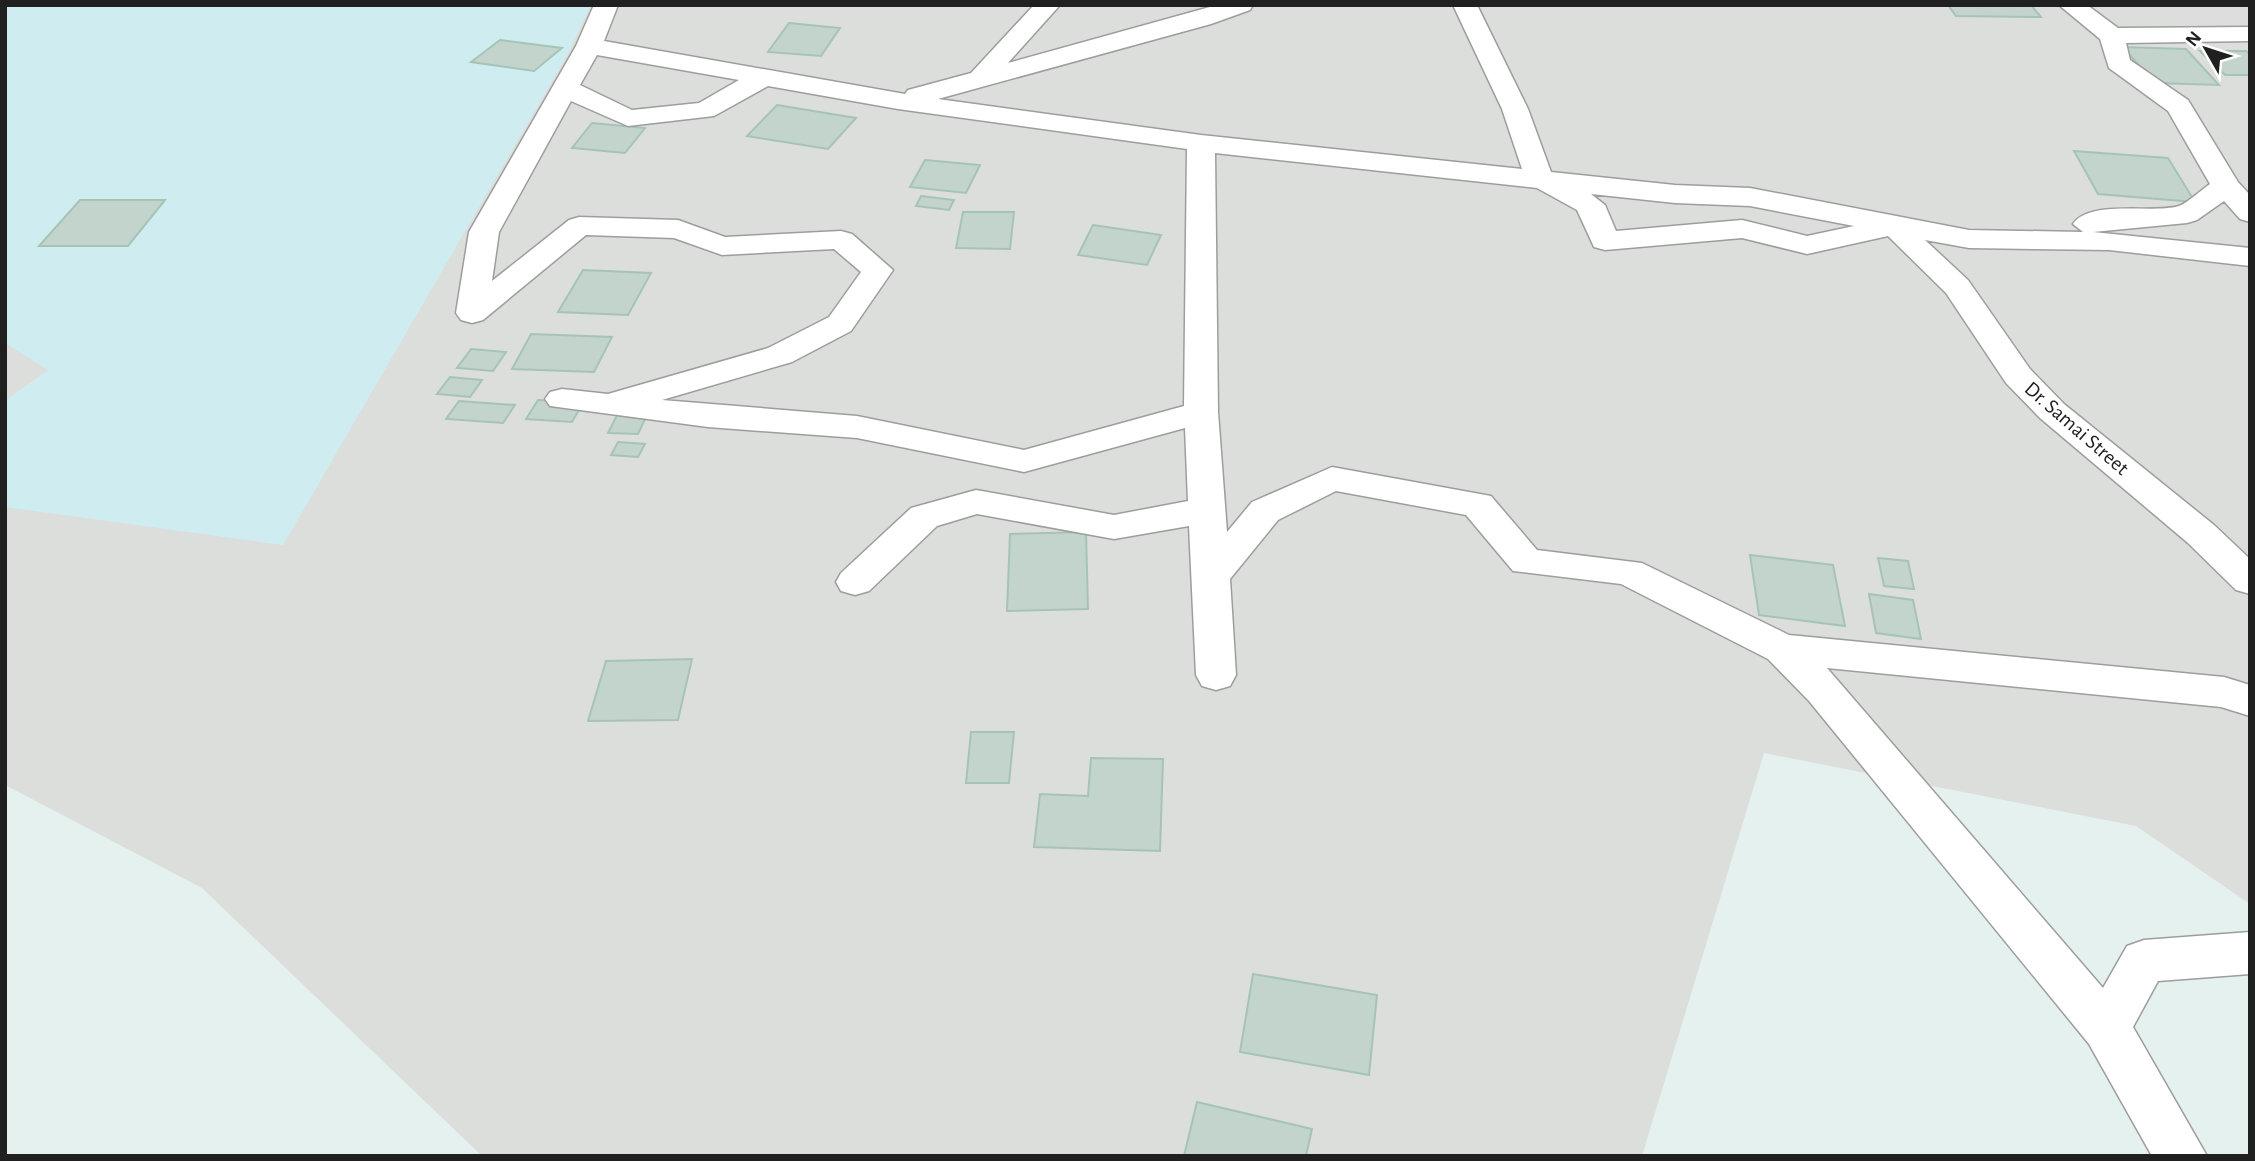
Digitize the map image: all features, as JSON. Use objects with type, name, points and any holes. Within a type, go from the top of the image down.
[{"type":"street","points":[[606,5],[589,46],[484,232],[472,313],[579,226],[678,229],[722,246],[841,240],[878,270],[839,324],[780,355],[614,402]]},
{"type":"street","points":[[980,79],[1048,5]]},
{"type":"street","points":[[898,101],[1201,12],[1241,5]]},
{"type":"street","points":[[1465,5],[1515,109],[1539,177],[1590,205],[1605,241],[1742,229],[1807,245],[1894,226]]},
{"type":"street","points":[[2071,5],[2112,36],[2250,34]]},
{"type":"street","points":[[2112,36],[2118,63],[2179,106],[2226,186],[2250,213]]},
{"type":"street","points":[[589,46],[898,101],[1201,143],[1539,177],[1675,194],[1750,197],[1969,239],[2109,241],[2250,257]]},
{"type":"street","points":[[565,88],[684,63]]},
{"type":"street","points":[[565,88],[628,118],[705,110],[764,77]]},
{"type":"street","points":[[1201,143],[1201,412],[1216,675]]},
{"type":"street","points":[[2043,240],[2100,220],[2187,214],[2226,186]]},
{"type":"street","name":"Dr. Samai Street","points":[[1894,226],[1958,287],[2018,376],[2052,411],[2200,534],[2250,581]]},
{"type":"street","points":[[562,399],[614,402],[708,416],[857,427],[1024,461],[1201,412]]},
{"type":"street","points":[[1210,577],[1265,511],[1332,479],[1478,505],[1526,562],[1628,572],[1782,649],[1824,690],[2107,1028],[2181,1156]]},
{"type":"street","points":[[855,582],[924,517],[975,502],[1114,527],[1207,510]]},
{"type":"street","points":[[1782,649],[2224,692],[2250,701]]},
{"type":"street","points":[[2107,1028],[2144,961],[2250,953]]},
{"type":"shaded area","points":[[5,5],[2250,5],[2250,904],[2136,826],[1764,753],[1642,1156],[482,1156],[202,888],[5,785]]},
{"type":"shaded area","points":[[5,5],[591,5],[569,52],[283,545],[5,507],[5,401],[48,370],[5,343]]},
{"type":"building","points":[[1948,5],[2031,5],[2041,17],[1956,16]]},
{"type":"building","points":[[789,23],[840,28],[821,56],[768,52]]},
{"type":"building","points":[[500,40],[562,48],[534,71],[471,62]]},
{"type":"building","points":[[2123,47],[2186,49],[2219,85],[2154,83]]},
{"type":"building","points":[[2200,51],[2246,51],[2250,54],[2250,75],[2225,75]]},
{"type":"building","points":[[777,105],[856,118],[828,149],[747,136]]},
{"type":"building","points":[[592,123],[645,128],[625,153],[572,148]]},
{"type":"building","points":[[2074,151],[2168,158],[2195,202],[2098,194]]},
{"type":"building","points":[[925,160],[980,165],[966,193],[910,187]]},
{"type":"building","points":[[921,196],[954,200],[949,210],[916,206]]},
{"type":"building","points":[[80,200],[165,200],[128,246],[39,246]]},
{"type":"building","points":[[963,212],[1014,212],[1010,249],[956,248]]},
{"type":"building","points":[[1093,225],[1161,235],[1147,265],[1078,255]]},
{"type":"building","points":[[583,270],[651,273],[628,315],[558,312]]},
{"type":"building","points":[[531,334],[612,337],[594,372],[512,369]]},
{"type":"building","points":[[471,349],[506,352],[493,371],[457,368]]},
{"type":"building","points":[[450,377],[482,380],[470,397],[437,394]]},
{"type":"building","points":[[538,400],[583,403],[572,422],[526,419]]},
{"type":"building","points":[[459,401],[515,405],[503,423],[446,419]]},
{"type":"building","points":[[619,411],[648,413],[638,434],[608,433]]},
{"type":"building","points":[[618,442],[645,444],[638,457],[611,455]]},
{"type":"building","points":[[1086,532],[1088,609],[1007,611],[1010,534]]},
{"type":"building","points":[[1750,555],[1833,565],[1845,626],[1759,615]]},
{"type":"building","points":[[1878,558],[1908,561],[1914,589],[1884,586]]},
{"type":"building","points":[[1869,594],[1913,600],[1921,639],[1876,633]]},
{"type":"building","points":[[692,659],[678,720],[588,721],[606,661]]},
{"type":"building","points":[[971,732],[1014,732],[1009,783],[966,783]]},
{"type":"building","points":[[1091,758],[1163,759],[1160,851],[1034,847],[1040,794],[1088,796]]},
{"type":"building","points":[[1253,974],[1377,995],[1369,1075],[1240,1052]]},
{"type":"building","points":[[1197,1102],[1312,1129],[1306,1156],[1184,1156]]}]
